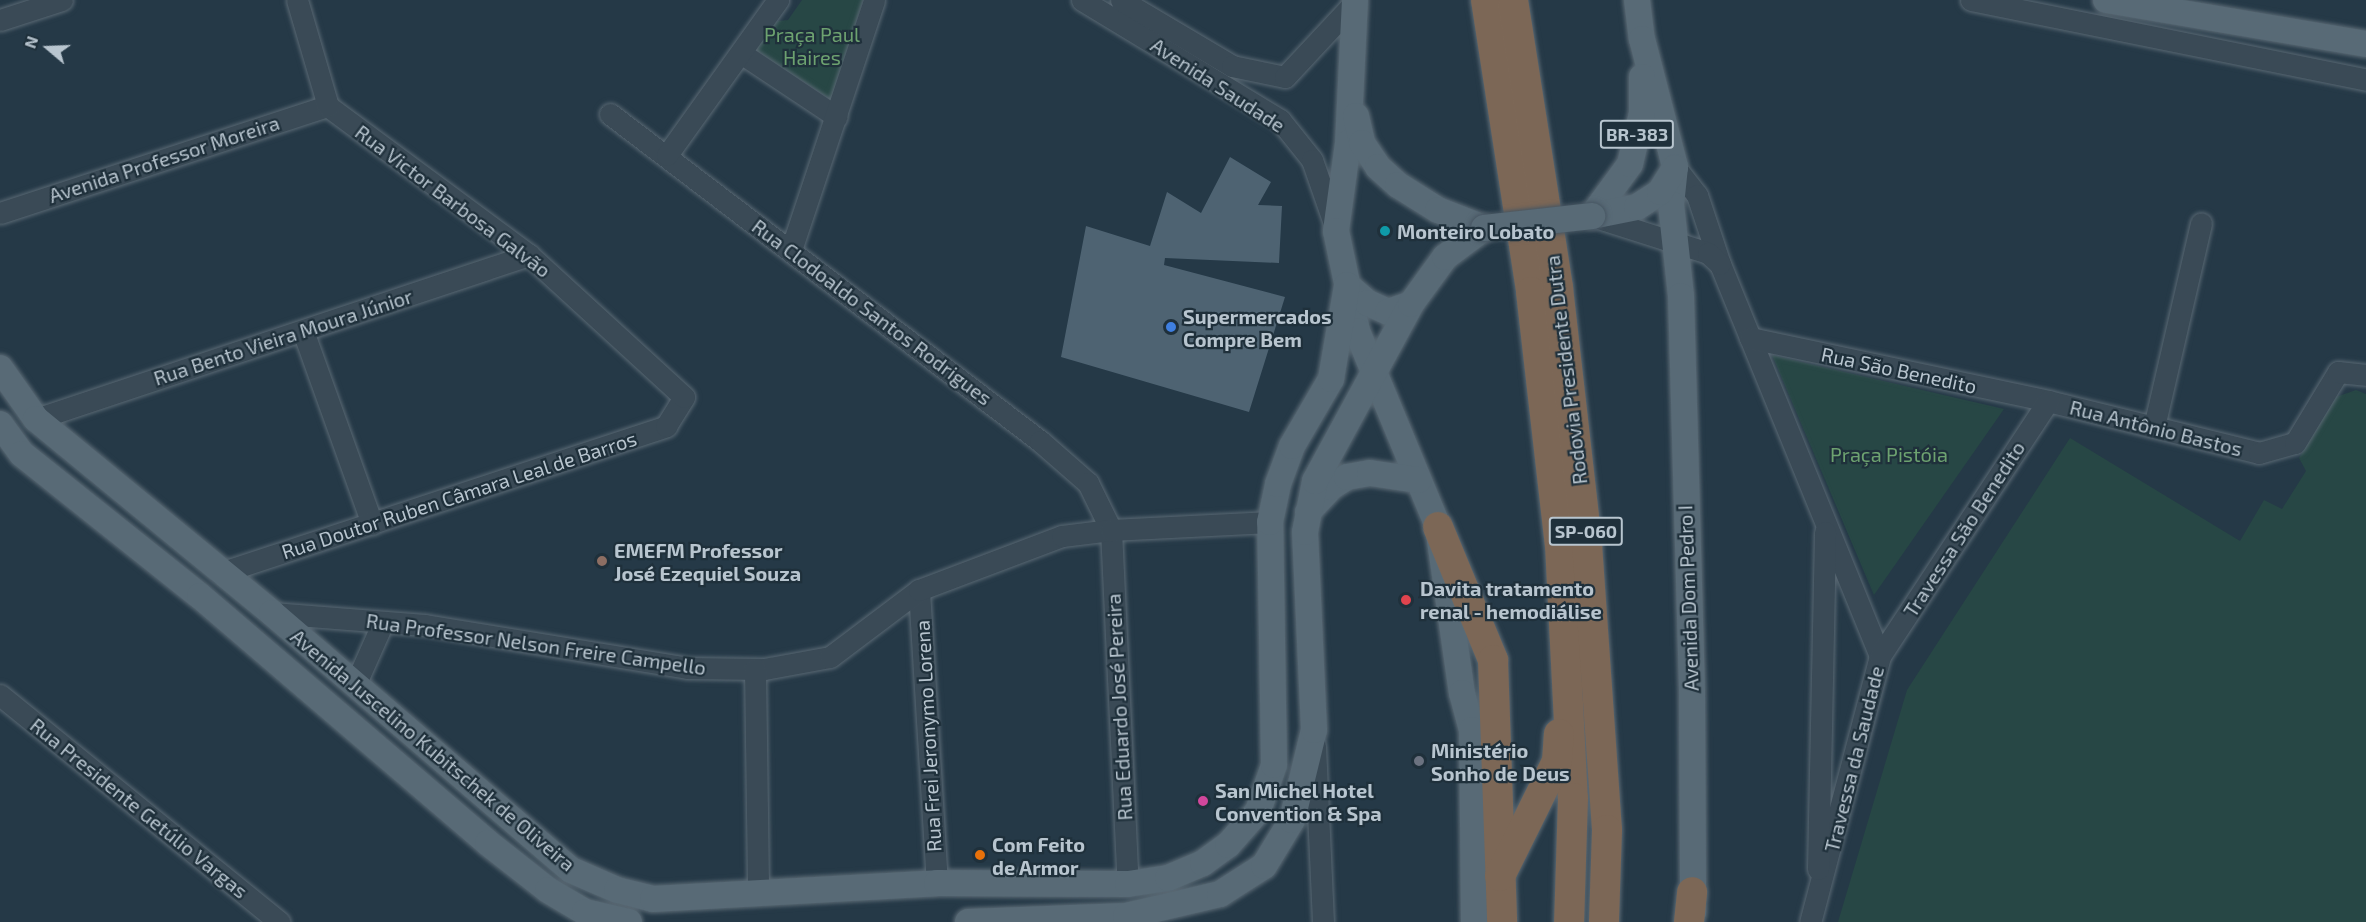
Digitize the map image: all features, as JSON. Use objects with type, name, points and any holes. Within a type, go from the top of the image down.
[{"type":"highway","name":"Rodovia Presidente Dutra","points":[[1486,0],[1531,292],[1560,546],[1573,798],[1569,922]]},
{"type":"highway","name":"Rodovia Presidente Dutra","points":[[1513,0],[1558,288],[1587,544],[1607,830],[1604,922]]},
{"type":"highway","points":[[1438,528],[1493,660],[1499,877],[1491,918]]},
{"type":"highway","points":[[1499,877],[1557,761],[1567,647]]},
{"type":"highway","points":[[1689,922],[1692,892]]},
{"type":"main road","name":"BR-383","points":[[1484,228],[1592,216],[1637,207],[1660,192],[1675,167],[1642,39],[1637,0]]},
{"type":"main road","points":[[2106,0],[2366,44]]},
{"type":"main road","points":[[1355,1],[1348,143],[1336,231],[1357,330],[1438,528],[1461,693],[1472,730],[1491,918]]},
{"type":"main road","name":"BR-383","points":[[1592,216],[1630,164],[1642,113],[1642,39]]},
{"type":"main road","points":[[1350,87],[1362,143],[1378,167],[1438,210],[1484,228]]},
{"type":"main road","name":"Avenida Dom Pedro I","points":[[1675,167],[1671,204],[1678,274],[1692,690],[1694,922]]},
{"type":"main road","points":[[968,922],[1029,918],[1126,919],[1220,894],[1264,866],[1292,820],[1314,730],[1308,512],[1315,480],[1410,304],[1445,257],[1484,228]]},
{"type":"main road","points":[[1347,285],[1368,303],[1388,312],[1410,304]]},
{"type":"main road","name":"Avenida Juscelino Kubitschek de Oliveira","points":[[0,368],[36,419],[220,573],[272,613],[571,870],[617,890],[653,899],[937,883],[1128,884],[1168,878],[1203,863],[1228,845],[1258,811],[1274,765],[1270,522],[1278,484],[1292,446],[1331,379],[1347,285]]},
{"type":"main road","name":"Avenida Juscelino Kubitschek de Oliveira","points":[[0,424],[22,454],[148,555],[548,890],[585,912],[629,922]]},
{"type":"main road","points":[[1308,512],[1331,488],[1347,477],[1370,473],[1418,480]]},
{"type":"main road","points":[[148,555],[170,531]]},
{"type":"main road","points":[[1271,672],[1312,670]]},
{"type":"main road","points":[[1028,883],[1029,918]]},
{"type":"street","points":[[0,20],[62,0]]},
{"type":"street","points":[[297,0],[328,106]]},
{"type":"street","points":[[667,155],[778,0]]},
{"type":"street","points":[[791,250],[874,0]]},
{"type":"street","name":"Avenida Saudade","points":[[1082,0],[1281,120],[1312,160],[1336,231]]},
{"type":"street","points":[[1971,0],[2366,80]]},
{"type":"street","name":"Avenida Saudade","points":[[1132,3],[1232,66],[1285,77],[1355,1]]},
{"type":"street","points":[[741,53],[837,117]]},
{"type":"street","name":"Avenida Professor Moreira","points":[[0,213],[328,106]]},
{"type":"street","name":"Rua Victor Barbosa Galvão","points":[[328,106],[529,255],[684,397]]},
{"type":"street","name":"Rua Clodoaldo Santos Rodrigues","points":[[610,114],[667,155],[1040,441],[1088,483],[1111,530]]},
{"type":"street","name":"Travessa da Saudade","points":[[1675,167],[1697,195],[1720,264],[1880,656],[1810,922]]},
{"type":"street","points":[[1592,216],[1708,253],[1720,264]]},
{"type":"street","points":[[2154,427],[2201,223]]},
{"type":"street","name":"Rua Bento Vieira Moura Júnior","points":[[36,419],[529,255]]},
{"type":"street","points":[[303,331],[372,524]]},
{"type":"street","name":"Rua São Benedito","points":[[1750,338],[2048,401]]},
{"type":"street","name":"Rua Antônio Bastos","points":[[2048,401],[2259,453],[2295,443],[2338,372],[2366,375]]},
{"type":"street","name":"Rua Doutor Ruben Câmara Leal de Barros","points":[[220,573],[666,426],[684,397]]},
{"type":"street","name":"Travessa São Benedito","points":[[1880,656],[2048,401]]},
{"type":"street","name":"Rua Professor Nelson Freire Campello","points":[[272,613],[425,625],[687,668],[755,669],[830,657],[919,590],[1062,536],[1111,530],[1270,522]]},
{"type":"street","name":"Travessa da Saudade","points":[[1817,897],[1825,522]]},
{"type":"street","name":"Rua Eduardo José Pereira","points":[[1111,530],[1128,884]]},
{"type":"street","name":"Rua Frei Jeronymo Lorena","points":[[919,590],[937,883]]},
{"type":"street","points":[[355,685],[383,622]]},
{"type":"street","points":[[755,669],[758,894]]},
{"type":"street","name":"Rua Presidente Getúlio Vargas","points":[[0,695],[279,922]]},
{"type":"street","points":[[1314,730],[1323,922]]},
{"type":"green space","name":"Praça Paul Haires","points":[[802,0],[863,0],[831,100],[753,48],[768,22],[788,20]]},
{"type":"green space","name":"Praça Pistóia","points":[[1772,355],[2004,409],[1874,595]]},
{"type":"green space","points":[[2356,390],[2366,394],[2366,922],[1838,922],[1907,690],[2070,438],[2240,541],[2264,500],[2282,509],[2306,471],[2299,458],[2336,397]]},
{"type":"building","name":"Supermercados Compre Bem","points":[[1230,157],[1271,182],[1258,205],[1282,206],[1279,263],[1165,258],[1164,265],[1285,297],[1249,412],[1061,357],[1086,226],[1150,246],[1167,192],[1201,213]]},
{"type":"place","name":"Monteiro Lobato","points":[[1385,231]]},
{"type":"place","name":"Supermercados Compre Bem","points":[[1171,327]]},
{"type":"place","name":"EMEFM Professor José Ezequiel Souza","points":[[602,561]]},
{"type":"place","name":"Davita tratamento renal - hemodiálise","points":[[1406,600]]},
{"type":"place","name":"Ministério Sonho de Deus","points":[[1419,761]]},
{"type":"place","name":"San Michel Hotel Convention & Spa","points":[[1203,801]]},
{"type":"place","name":"Com Feito de Armor","points":[[980,855]]}]
